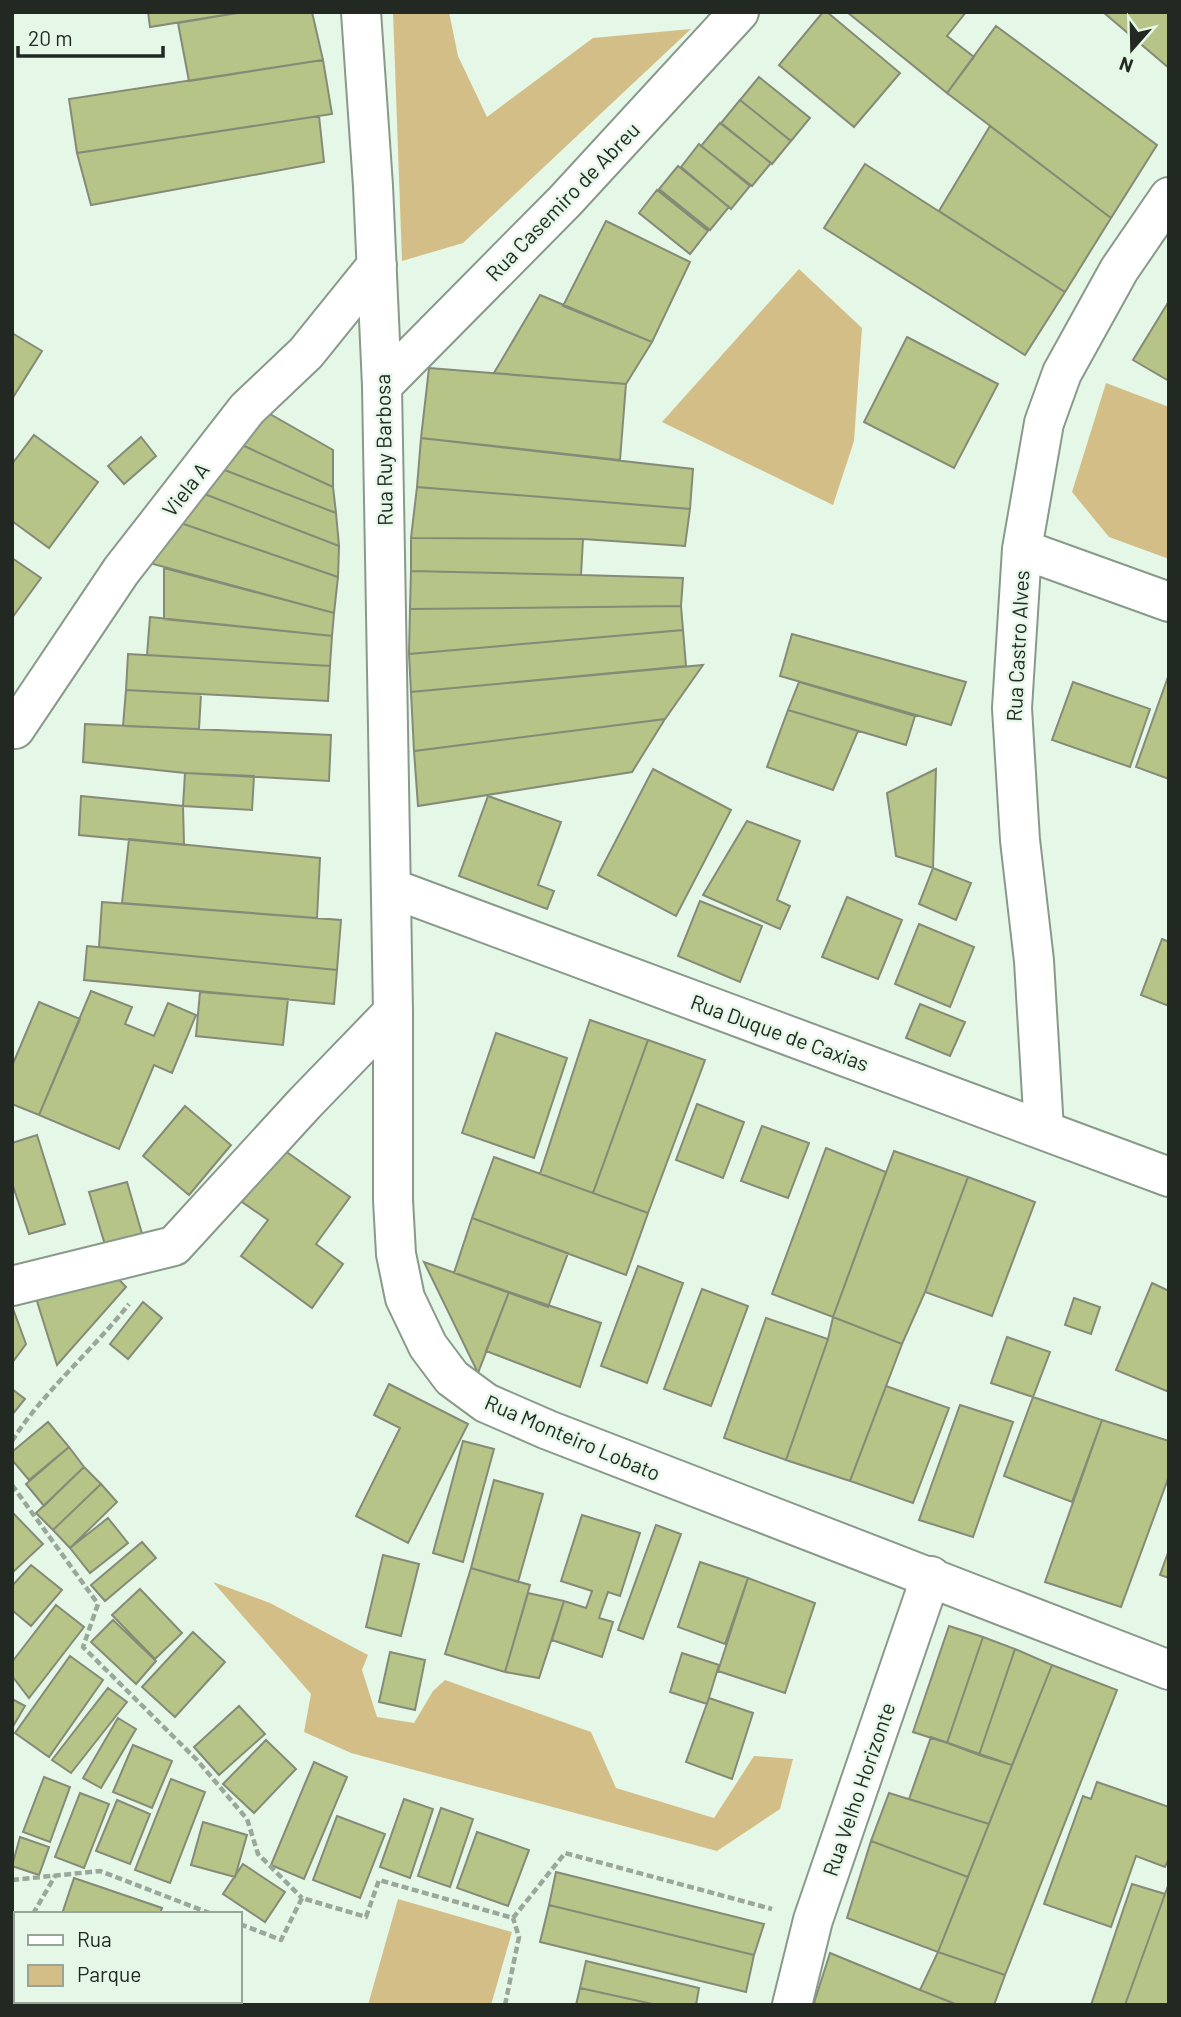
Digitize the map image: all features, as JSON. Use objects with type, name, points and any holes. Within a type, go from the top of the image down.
[{"type":"street","name":"Rua Ruy Barbosa","points":[[360,12],[377,265],[382,386],[391,888]]},
{"type":"street","name":"Rua Casemiro de Abreu","points":[[382,386],[565,201],[739,12]]},
{"type":"street","name":"Rua Castro Alves","points":[[1044,1130],[1034,961],[1020,840],[1012,708],[1022,549],[1044,423],[1062,373],[1119,270],[1169,197]]},
{"type":"street","name":"Viela A","points":[[15,729],[121,571],[247,409],[306,354],[377,265]]},
{"type":"street","points":[[1022,549],[1169,602]]},
{"type":"street","name":"Rua Monteiro Lobato","points":[[391,888],[394,1012],[393,1200],[396,1254],[405,1298],[428,1346],[452,1378],[486,1403],[548,1430],[1169,1670]]},
{"type":"street","name":"Rua Duque de Caxias","points":[[391,888],[1169,1177]]},
{"type":"street","points":[[12,1286],[174,1246],[305,1103],[394,1012]]},
{"type":"street","name":"Rua Velho Horizonte","points":[[792,2005],[813,1920],[931,1576]]},
{"type":"path","points":[[12,1441],[23,1423],[110,1328],[174,1246]]},
{"type":"path","points":[[12,1485],[98,1604],[83,1647],[205,1769],[247,1819],[258,1854],[302,1898],[366,1917],[379,1880],[513,1918]]},
{"type":"path","points":[[513,1918],[565,1853],[813,1920]]},
{"type":"path","points":[[12,1880],[100,1871],[207,1912]]},
{"type":"path","points":[[34,1912],[55,1875]]},
{"type":"path","points":[[242,1925],[281,1940],[302,1898]]},
{"type":"path","points":[[505,2005],[519,1937],[513,1918]]},
{"type":"green space","points":[[393,12],[449,12],[458,56],[487,117],[593,38],[691,29],[463,243],[402,261]]},
{"type":"green space","points":[[799,269],[862,328],[854,441],[833,505],[662,422]]},
{"type":"green space","points":[[1106,383],[1169,407],[1169,559],[1109,537],[1072,492]]},
{"type":"green space","points":[[213,1582],[270,1603],[368,1655],[362,1670],[377,1717],[414,1723],[433,1691],[445,1680],[591,1732],[616,1788],[714,1818],[754,1756],[793,1759],[780,1809],[717,1851],[351,1753],[304,1732],[311,1694]]},
{"type":"green space","points":[[398,1899],[512,1932],[491,2005],[368,2005]]},
{"type":"building","points":[[148,12],[243,12],[150,27]]},
{"type":"building","points":[[243,12],[312,12],[323,60],[189,81],[178,23]]},
{"type":"building","points":[[823,12],[827,12],[900,73],[854,127],[779,65]]},
{"type":"building","points":[[847,12],[966,12],[947,36],[974,57],[947,93]]},
{"type":"building","points":[[1103,12],[1169,12],[1169,68]]},
{"type":"building","points":[[996,26],[1157,145],[1111,218],[947,93]]},
{"type":"building","points":[[323,60],[332,114],[77,153],[69,99]]},
{"type":"building","points":[[759,77],[810,118],[791,141],[740,100]]},
{"type":"building","points":[[740,100],[791,141],[772,164],[721,123]]},
{"type":"building","points":[[319,116],[324,162],[91,205],[77,153]]},
{"type":"building","points":[[720,123],[771,163],[752,186],[701,146]]},
{"type":"building","points":[[990,126],[1111,218],[1065,292],[939,211]]},
{"type":"building","points":[[699,144],[750,186],[731,209],[681,167]]},
{"type":"building","points":[[865,164],[1065,292],[1025,355],[824,228]]},
{"type":"building","points":[[678,166],[729,207],[710,230],[659,189]]},
{"type":"building","points":[[657,190],[708,231],[690,254],[639,213]]},
{"type":"building","points":[[606,221],[690,262],[652,342],[563,306]]},
{"type":"building","points":[[540,295],[652,342],[626,384],[494,373]]},
{"type":"building","points":[[1169,301],[1169,381],[1133,360]]},
{"type":"building","points":[[12,333],[42,351],[12,399]]},
{"type":"building","points":[[907,337],[998,384],[954,468],[864,422]]},
{"type":"building","points":[[429,368],[626,384],[620,460],[421,438]]},
{"type":"building","points":[[256,406],[333,450],[333,487],[229,439]]},
{"type":"building","points":[[34,435],[98,482],[49,548],[12,521],[12,464]]},
{"type":"building","points":[[141,437],[156,456],[124,484],[108,466]]},
{"type":"building","points":[[421,438],[693,469],[690,509],[417,487]]},
{"type":"building","points":[[229,439],[333,487],[336,513],[209,464]]},
{"type":"building","points":[[209,464],[336,513],[339,546],[189,488]]},
{"type":"building","points":[[417,487],[690,509],[685,546],[583,539],[411,538]]},
{"type":"building","points":[[189,488],[339,546],[338,577],[169,519]]},
{"type":"building","points":[[169,519],[338,577],[334,613],[142,561]]},
{"type":"building","points":[[411,538],[583,539],[581,575],[411,571]]},
{"type":"building","points":[[12,558],[41,578],[12,618]]},
{"type":"building","points":[[164,568],[334,613],[332,636],[164,619]]},
{"type":"building","points":[[411,571],[683,578],[681,606],[410,609]]},
{"type":"building","points":[[681,606],[683,630],[409,654],[410,609]]},
{"type":"building","points":[[150,617],[332,636],[330,666],[147,655]]},
{"type":"building","points":[[683,630],[686,666],[411,692],[409,654]]},
{"type":"building","points":[[792,634],[966,682],[951,725],[780,676]]},
{"type":"building","points":[[128,654],[330,666],[328,701],[126,690]]},
{"type":"building","points":[[703,665],[665,719],[414,751],[411,692]]},
{"type":"building","points":[[1169,674],[1169,779],[1136,767]]},
{"type":"building","points":[[799,682],[915,716],[906,745],[788,710]]},
{"type":"building","points":[[1073,682],[1150,709],[1130,767],[1052,740]]},
{"type":"building","points":[[126,690],[201,694],[199,729],[123,726]]},
{"type":"building","points":[[788,710],[858,731],[833,790],[767,767]]},
{"type":"building","points":[[665,719],[632,772],[418,806],[414,751]]},
{"type":"building","points":[[85,724],[331,735],[329,781],[185,773],[83,762]]},
{"type":"building","points":[[653,769],[731,810],[676,916],[598,875]]},
{"type":"building","points":[[936,769],[933,868],[896,856],[887,793]]},
{"type":"building","points":[[185,773],[254,776],[252,810],[183,806]]},
{"type":"building","points":[[81,796],[183,806],[184,845],[79,835]]},
{"type":"building","points":[[488,796],[561,822],[538,885],[554,891],[547,909],[459,876]]},
{"type":"building","points":[[747,821],[800,841],[777,900],[790,906],[780,929],[703,895]]},
{"type":"building","points":[[129,839],[320,858],[317,918],[122,903]]},
{"type":"building","points":[[933,868],[971,883],[956,920],[919,904]]},
{"type":"building","points":[[847,897],[902,920],[878,979],[822,957]]},
{"type":"building","points":[[700,901],[762,926],[740,982],[678,956]]},
{"type":"building","points":[[102,902],[341,920],[337,970],[99,947]]},
{"type":"building","points":[[919,924],[974,947],[950,1007],[895,984]]},
{"type":"building","points":[[1162,939],[1169,942],[1169,1006],[1141,995]]},
{"type":"building","points":[[87,946],[337,970],[334,1004],[84,980]]},
{"type":"building","points":[[91,991],[132,1007],[125,1024],[154,1036],[168,1003],[196,1015],[172,1073],[154,1065],[119,1149],[39,1115]]},
{"type":"building","points":[[200,992],[288,999],[283,1045],[196,1036]]},
{"type":"building","points":[[39,1002],[80,1019],[39,1115],[12,1104],[12,1066]]},
{"type":"building","points":[[920,1004],[965,1022],[950,1056],[906,1038]]},
{"type":"building","points":[[590,1020],[648,1040],[593,1193],[540,1174]]},
{"type":"building","points":[[496,1033],[567,1058],[534,1158],[462,1133]]},
{"type":"building","points":[[648,1040],[705,1060],[648,1213],[593,1193]]},
{"type":"building","points":[[697,1104],[744,1122],[723,1178],[676,1160]]},
{"type":"building","points":[[185,1106],[231,1145],[189,1195],[143,1156]]},
{"type":"building","points":[[762,1126],[809,1143],[788,1198],[741,1181]]},
{"type":"building","points":[[37,1135],[65,1224],[29,1234],[12,1183],[12,1143]]},
{"type":"building","points":[[281,1148],[350,1197],[316,1244],[343,1264],[312,1308],[241,1256],[268,1220],[242,1202]]},
{"type":"building","points":[[826,1148],[886,1172],[833,1317],[772,1294]]},
{"type":"building","points":[[894,1151],[968,1177],[925,1292],[902,1344],[833,1317]]},
{"type":"building","points":[[494,1157],[648,1213],[626,1275],[472,1218]]},
{"type":"building","points":[[968,1177],[1035,1202],[992,1316],[925,1292]]},
{"type":"building","points":[[127,1182],[143,1237],[106,1248],[89,1192]]},
{"type":"building","points":[[472,1218],[568,1253],[548,1307],[454,1273]]},
{"type":"building","points":[[424,1262],[509,1292],[478,1373]]},
{"type":"building","points":[[638,1266],[683,1283],[647,1383],[601,1366]]},
{"type":"building","points":[[112,1272],[126,1287],[57,1365],[35,1295]]},
{"type":"building","points":[[1152,1283],[1169,1291],[1169,1392],[1116,1370]]},
{"type":"building","points":[[702,1289],[748,1306],[711,1406],[664,1389]]},
{"type":"building","points":[[509,1292],[601,1323],[580,1387],[486,1351]]},
{"type":"building","points":[[1074,1298],[1100,1307],[1091,1334],[1065,1325]]},
{"type":"building","points":[[143,1302],[162,1318],[128,1359],[110,1344]]},
{"type":"building","points":[[12,1306],[26,1344],[12,1363]]},
{"type":"building","points":[[833,1317],[902,1344],[850,1481],[786,1460],[828,1339]]},
{"type":"building","points":[[766,1318],[828,1339],[786,1460],[724,1438]]},
{"type":"building","points":[[1007,1337],[1050,1352],[1033,1397],[991,1383]]},
{"type":"building","points":[[389,1384],[468,1424],[408,1543],[356,1516],[400,1428],[374,1415]]},
{"type":"building","points":[[886,1386],[949,1408],[913,1503],[850,1481]]},
{"type":"building","points":[[12,1389],[25,1399],[12,1415]]},
{"type":"building","points":[[1033,1397],[1102,1420],[1072,1502],[1004,1476]]},
{"type":"building","points":[[960,1405],[1013,1422],[973,1537],[919,1520]]},
{"type":"building","points":[[1102,1420],[1169,1441],[1169,1476],[1121,1607],[1045,1582]]},
{"type":"building","points":[[48,1422],[69,1447],[29,1480],[12,1460],[12,1452]]},
{"type":"building","points":[[463,1441],[494,1449],[463,1562],[433,1553]]},
{"type":"building","points":[[69,1447],[84,1467],[44,1506],[26,1484]]},
{"type":"building","points":[[84,1467],[101,1484],[53,1530],[36,1513]]},
{"type":"building","points":[[494,1480],[543,1494],[518,1582],[471,1568]]},
{"type":"building","points":[[101,1484],[117,1502],[70,1548],[53,1530]]},
{"type":"building","points":[[12,1512],[43,1544],[12,1573]]},
{"type":"building","points":[[582,1515],[640,1533],[620,1596],[608,1592],[599,1618],[613,1622],[602,1657],[552,1640],[564,1601],[586,1608],[592,1591],[561,1581]]},
{"type":"building","points":[[108,1518],[128,1543],[90,1573],[70,1548]]},
{"type":"building","points":[[656,1525],[681,1534],[643,1639],[618,1630]]},
{"type":"building","points":[[142,1542],[156,1558],[105,1601],[91,1585]]},
{"type":"building","points":[[1169,1550],[1169,1578],[1160,1575]]},
{"type":"building","points":[[383,1555],[419,1564],[401,1636],[366,1627]]},
{"type":"building","points":[[700,1562],[748,1578],[725,1644],[678,1627]]},
{"type":"building","points":[[31,1565],[62,1590],[31,1626],[12,1610],[12,1586]]},
{"type":"building","points":[[471,1568],[530,1585],[505,1672],[445,1654]]},
{"type":"building","points":[[748,1578],[815,1603],[785,1693],[718,1671]]},
{"type":"building","points":[[140,1589],[182,1633],[155,1659],[112,1615]]},
{"type":"building","points":[[528,1593],[564,1601],[539,1678],[505,1672]]},
{"type":"building","points":[[56,1605],[84,1627],[29,1698],[12,1676],[12,1662]]},
{"type":"building","points":[[113,1620],[156,1661],[136,1684],[91,1642]]},
{"type":"building","points":[[949,1626],[983,1637],[947,1743],[913,1732]]},
{"type":"building","points":[[193,1632],[225,1662],[175,1717],[142,1687]]},
{"type":"building","points":[[983,1637],[1015,1649],[979,1755],[947,1743]]},
{"type":"building","points":[[1015,1649],[1052,1665],[1012,1765],[979,1755]]},
{"type":"building","points":[[390,1652],[425,1660],[415,1710],[379,1702]]},
{"type":"building","points":[[682,1653],[719,1665],[707,1704],[670,1692]]},
{"type":"building","points":[[70,1656],[103,1680],[49,1757],[15,1733]]},
{"type":"building","points":[[1052,1665],[1117,1690],[1005,1975],[938,1952]]},
{"type":"building","points":[[108,1688],[127,1702],[71,1773],[52,1760]]},
{"type":"building","points":[[709,1698],[753,1713],[732,1779],[686,1762]]},
{"type":"building","points":[[12,1699],[25,1706],[12,1728]]},
{"type":"building","points":[[239,1706],[265,1734],[219,1775],[194,1747]]},
{"type":"building","points":[[118,1718],[136,1729],[101,1788],[83,1778]]},
{"type":"building","points":[[931,1737],[1012,1765],[989,1824],[909,1799]]},
{"type":"building","points":[[266,1740],[296,1769],[254,1813],[223,1784]]},
{"type":"building","points":[[133,1745],[172,1761],[152,1808],[113,1792]]},
{"type":"building","points":[[314,1762],[347,1777],[304,1879],[271,1865]]},
{"type":"building","points":[[44,1777],[70,1787],[50,1842],[23,1832]]},
{"type":"building","points":[[171,1779],[205,1792],[170,1883],[135,1870]]},
{"type":"building","points":[[1097,1782],[1169,1807],[1169,1858],[1165,1867],[1136,1856],[1111,1927],[1044,1904],[1083,1796],[1091,1799]]},
{"type":"building","points":[[80,1793],[109,1804],[84,1868],[55,1857]]},
{"type":"building","points":[[889,1793],[989,1824],[968,1877],[871,1841]]},
{"type":"building","points":[[404,1799],[433,1809],[410,1878],[380,1867]]},
{"type":"building","points":[[117,1800],[150,1814],[130,1864],[96,1851]]},
{"type":"building","points":[[441,1808],[473,1819],[450,1887],[418,1876]]},
{"type":"building","points":[[337,1816],[385,1834],[360,1898],[313,1880]]},
{"type":"building","points":[[203,1822],[247,1835],[235,1877],[191,1865]]},
{"type":"building","points":[[477,1832],[529,1850],[508,1906],[457,1888]]},
{"type":"building","points":[[20,1837],[49,1847],[39,1875],[12,1866]]},
{"type":"building","points":[[871,1841],[968,1877],[938,1952],[847,1918]]},
{"type":"building","points":[[243,1864],[285,1892],[265,1922],[223,1894]]},
{"type":"building","points":[[556,1872],[764,1924],[754,1955],[549,1905]]},
{"type":"building","points":[[74,1878],[162,1908],[161,1912],[63,1912]]},
{"type":"building","points":[[1169,1883],[1169,2005],[1125,2005],[1165,1894]]},
{"type":"building","points":[[1132,1884],[1165,1894],[1125,2005],[1091,2005]]},
{"type":"building","points":[[549,1905],[754,1955],[746,1992],[540,1942]]},
{"type":"building","points":[[938,1952],[1005,1975],[994,2005],[958,2005],[920,1990]]},
{"type":"building","points":[[830,1953],[958,2005],[818,2005],[814,2003]]},
{"type":"building","points":[[586,1961],[699,1988],[696,2005],[657,2005],[580,1988]]},
{"type":"building","points":[[14,1987],[14,2003],[45,2005],[12,2005]]},
{"type":"building","points":[[580,1988],[657,2005],[576,2005]]},
{"type":"building","points":[[78,2003],[142,2003],[142,2005]]},
{"type":"building","points":[[156,2003],[223,2003],[222,2005]]}]
